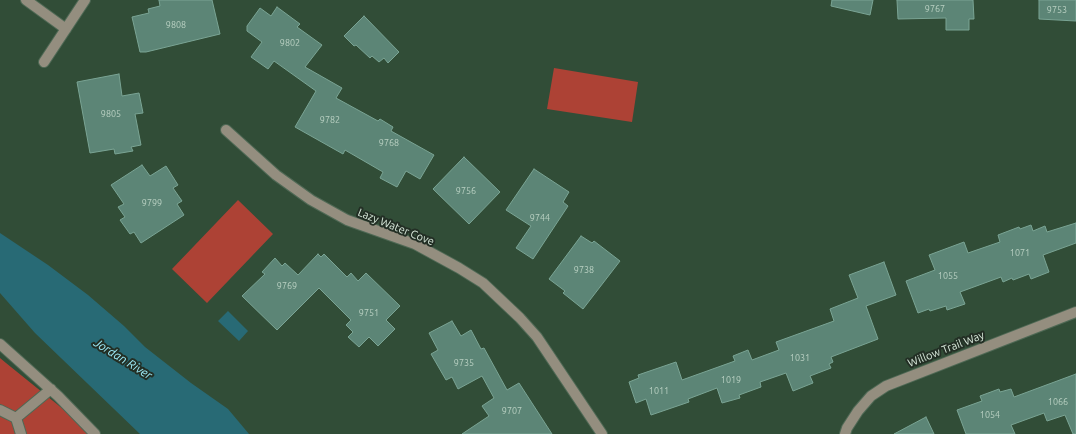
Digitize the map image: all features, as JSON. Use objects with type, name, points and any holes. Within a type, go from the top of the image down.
[{"type":"street","points":[[26,0],[66,29]]},
{"type":"street","points":[[44,62],[85,0]]},
{"type":"street","name":"Lazy Water Cove","points":[[226,130],[276,175],[311,200],[347,220],[415,244],[460,268],[482,284],[520,318],[537,337],[602,434]]},
{"type":"street","name":"Willow Trail Way","points":[[845,434],[847,428],[858,411],[871,396],[886,386],[1076,312]]},
{"type":"street","points":[[0,344],[51,389],[95,434]]},
{"type":"street","points":[[16,418],[51,389]]},
{"type":"street","points":[[0,410],[16,418],[22,434]]},
{"type":"shaded area","points":[[554,68],[638,82],[632,122],[547,109]]},
{"type":"shaded area","points":[[238,200],[273,234],[207,303],[172,269]]},
{"type":"shaded area","points":[[0,358],[6,363],[94,434],[0,434]]},
{"type":"water","name":"Jordan River","points":[[0,233],[48,265],[88,295],[124,326],[145,347],[191,383],[228,409],[249,434],[140,434],[35,333],[0,293]]},
{"type":"water","points":[[228,311],[248,331],[239,341],[218,321]]},
{"type":"building","points":[[159,0],[212,0],[220,34],[146,52],[140,52],[132,17],[149,13],[148,9],[160,6]]},
{"type":"building","points":[[832,0],[873,0],[870,15],[831,6]]},
{"type":"building","points":[[897,0],[973,0],[974,19],[969,19],[969,30],[946,30],[946,18],[898,19]]},
{"type":"building","points":[[1039,0],[1076,0],[1076,21],[1039,19]]},
{"type":"building","points":[[277,7],[300,24],[297,27],[322,45],[305,67],[342,88],[336,98],[378,121],[380,119],[393,127],[391,131],[434,155],[420,179],[406,171],[397,187],[380,178],[383,172],[345,150],[343,154],[295,127],[316,91],[274,61],[268,69],[251,57],[262,42],[247,31],[247,26],[260,8],[271,16]]},
{"type":"building","points":[[364,16],[399,52],[388,63],[384,58],[379,62],[372,56],[370,58],[344,36]]},
{"type":"building","points":[[119,74],[122,96],[139,93],[143,113],[135,114],[141,145],[131,147],[133,151],[115,154],[114,149],[90,153],[77,82]]},
{"type":"building","points":[[464,157],[500,192],[469,224],[433,189]]},
{"type":"building","points":[[142,165],[150,176],[166,166],[178,185],[173,188],[182,201],[177,204],[184,215],[141,243],[134,232],[130,234],[120,220],[125,217],[118,207],[124,204],[111,185]]},
{"type":"building","points":[[534,169],[569,192],[563,202],[568,206],[533,259],[516,248],[531,226],[506,210]]},
{"type":"building","points":[[1076,223],[1076,243],[1043,255],[1049,272],[1031,279],[1029,274],[1003,282],[1001,277],[960,292],[965,304],[947,310],[946,306],[930,311],[929,309],[918,313],[906,281],[935,270],[929,255],[964,242],[968,253],[1000,242],[998,235],[1019,227],[1020,229],[1031,225],[1033,231],[1045,226],[1047,232]]},
{"type":"building","points":[[581,236],[592,243],[594,241],[620,261],[583,309],[563,293],[565,291],[549,279]]},
{"type":"building","points":[[318,254],[321,257],[324,254],[347,277],[351,273],[358,281],[366,273],[400,306],[386,320],[395,329],[378,346],[369,337],[359,347],[348,337],[353,332],[346,325],[351,320],[319,288],[277,330],[242,296],[265,274],[262,272],[275,258],[282,266],[285,263],[298,275]]},
{"type":"building","points":[[884,262],[896,295],[866,306],[878,339],[831,357],[833,362],[829,364],[831,368],[810,376],[813,383],[793,391],[786,373],[760,382],[761,387],[739,395],[740,398],[722,403],[717,388],[688,399],[689,402],[651,415],[646,399],[636,403],[629,382],[639,378],[638,375],[676,362],[682,380],[735,361],[733,356],[748,350],[752,360],[779,350],[776,342],[834,321],[830,309],[858,298],[849,275]]},
{"type":"building","points":[[452,321],[461,336],[471,330],[481,349],[484,348],[507,390],[519,383],[552,434],[462,434],[489,416],[482,406],[494,398],[482,376],[458,389],[452,377],[446,380],[431,354],[438,350],[429,333]]},
{"type":"building","points":[[1076,374],[1076,434],[1073,434],[1065,415],[1047,421],[1044,413],[1011,425],[1015,434],[966,434],[957,410],[982,401],[980,396],[999,389],[1000,392],[1011,389],[1014,397]]},
{"type":"building","points":[[926,417],[934,434],[894,434]]}]
